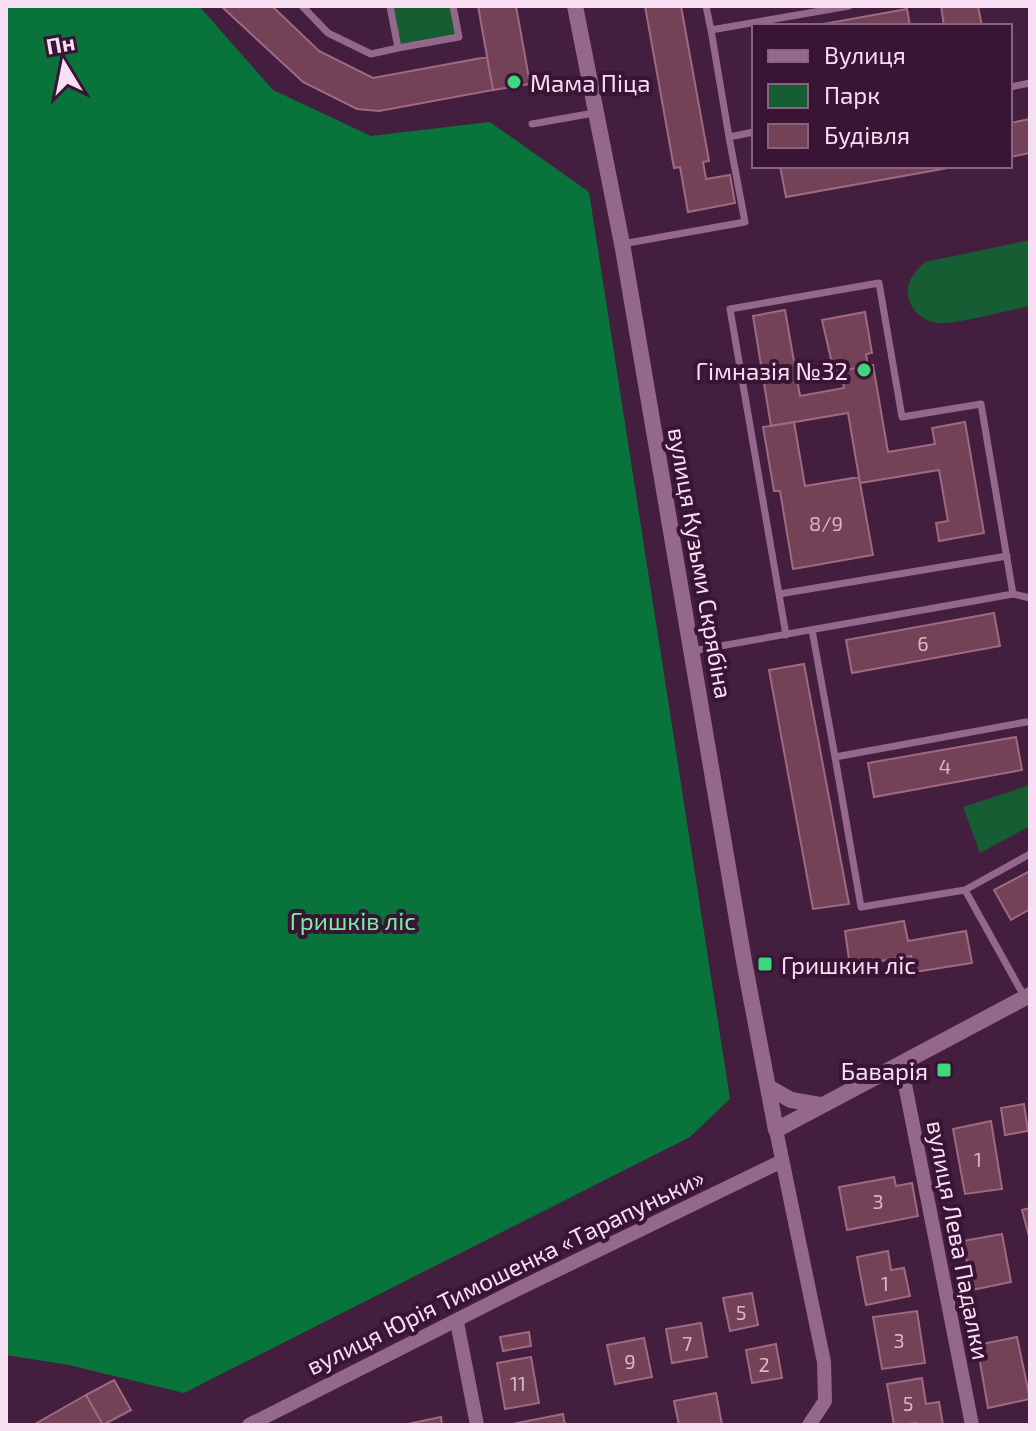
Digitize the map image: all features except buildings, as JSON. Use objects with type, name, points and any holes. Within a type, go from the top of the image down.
[{"type":"street","name":"вулиця Кузьми Скрябіна","points":[[575,6],[622,244],[776,1130]]},
{"type":"street","points":[[809,1425],[825,1401],[825,1373],[776,1130],[1028,1001]]},
{"type":"street","name":"вулиця Лева Падалки","points":[[901,1064],[972,1425]]},
{"type":"street","points":[[768,1087],[781,1096],[806,1105],[826,1104]]},
{"type":"street","name":"вулиця Юрія Тимошенка «Тарапуньки»","points":[[249,1425],[514,1291],[782,1161]]},
{"type":"street","points":[[457,1322],[477,1425]]},
{"type":"lane","points":[[302,6],[328,33],[371,54],[459,37],[453,6]]},
{"type":"lane","points":[[390,6],[398,48]]},
{"type":"lane","points":[[622,244],[745,222],[706,6]]},
{"type":"lane","points":[[711,30],[849,6]]},
{"type":"lane","points":[[532,124],[596,112]]},
{"type":"lane","points":[[729,137],[752,132]]},
{"type":"lane","points":[[786,635],[730,309],[773,301],[879,283],[902,417],[981,404],[1013,594]]},
{"type":"lane","points":[[779,594],[1007,556]]},
{"type":"lane","points":[[692,651],[1013,594],[1030,598]]},
{"type":"lane","points":[[812,630],[861,907],[965,890],[1030,854]]},
{"type":"lane","points":[[835,757],[1026,722]]},
{"type":"lane","points":[[965,890],[1028,1001]]},
{"type":"green space","name":"Гришків ліс","points":[[6,6],[199,6],[273,90],[371,136],[490,122],[589,192],[730,1099],[690,1137],[184,1393],[69,1365],[6,1355]]},
{"type":"green space","points":[[392,6],[452,6],[457,36],[400,46]]},
{"type":"green space","points":[[1030,240],[1030,306],[969,320],[937,323],[923,318],[911,304],[909,284],[925,262]]},
{"type":"green space","points":[[1030,785],[1030,826],[980,853],[963,807]]},
{"type":"place","name":"Мама Піца","points":[[514,82]]},
{"type":"place","name":"Гімназія №32","points":[[864,370]]},
{"type":"place","name":"Гришкин ліс","points":[[765,964]]},
{"type":"place","name":"Баварія","points":[[944,1070]]}]
